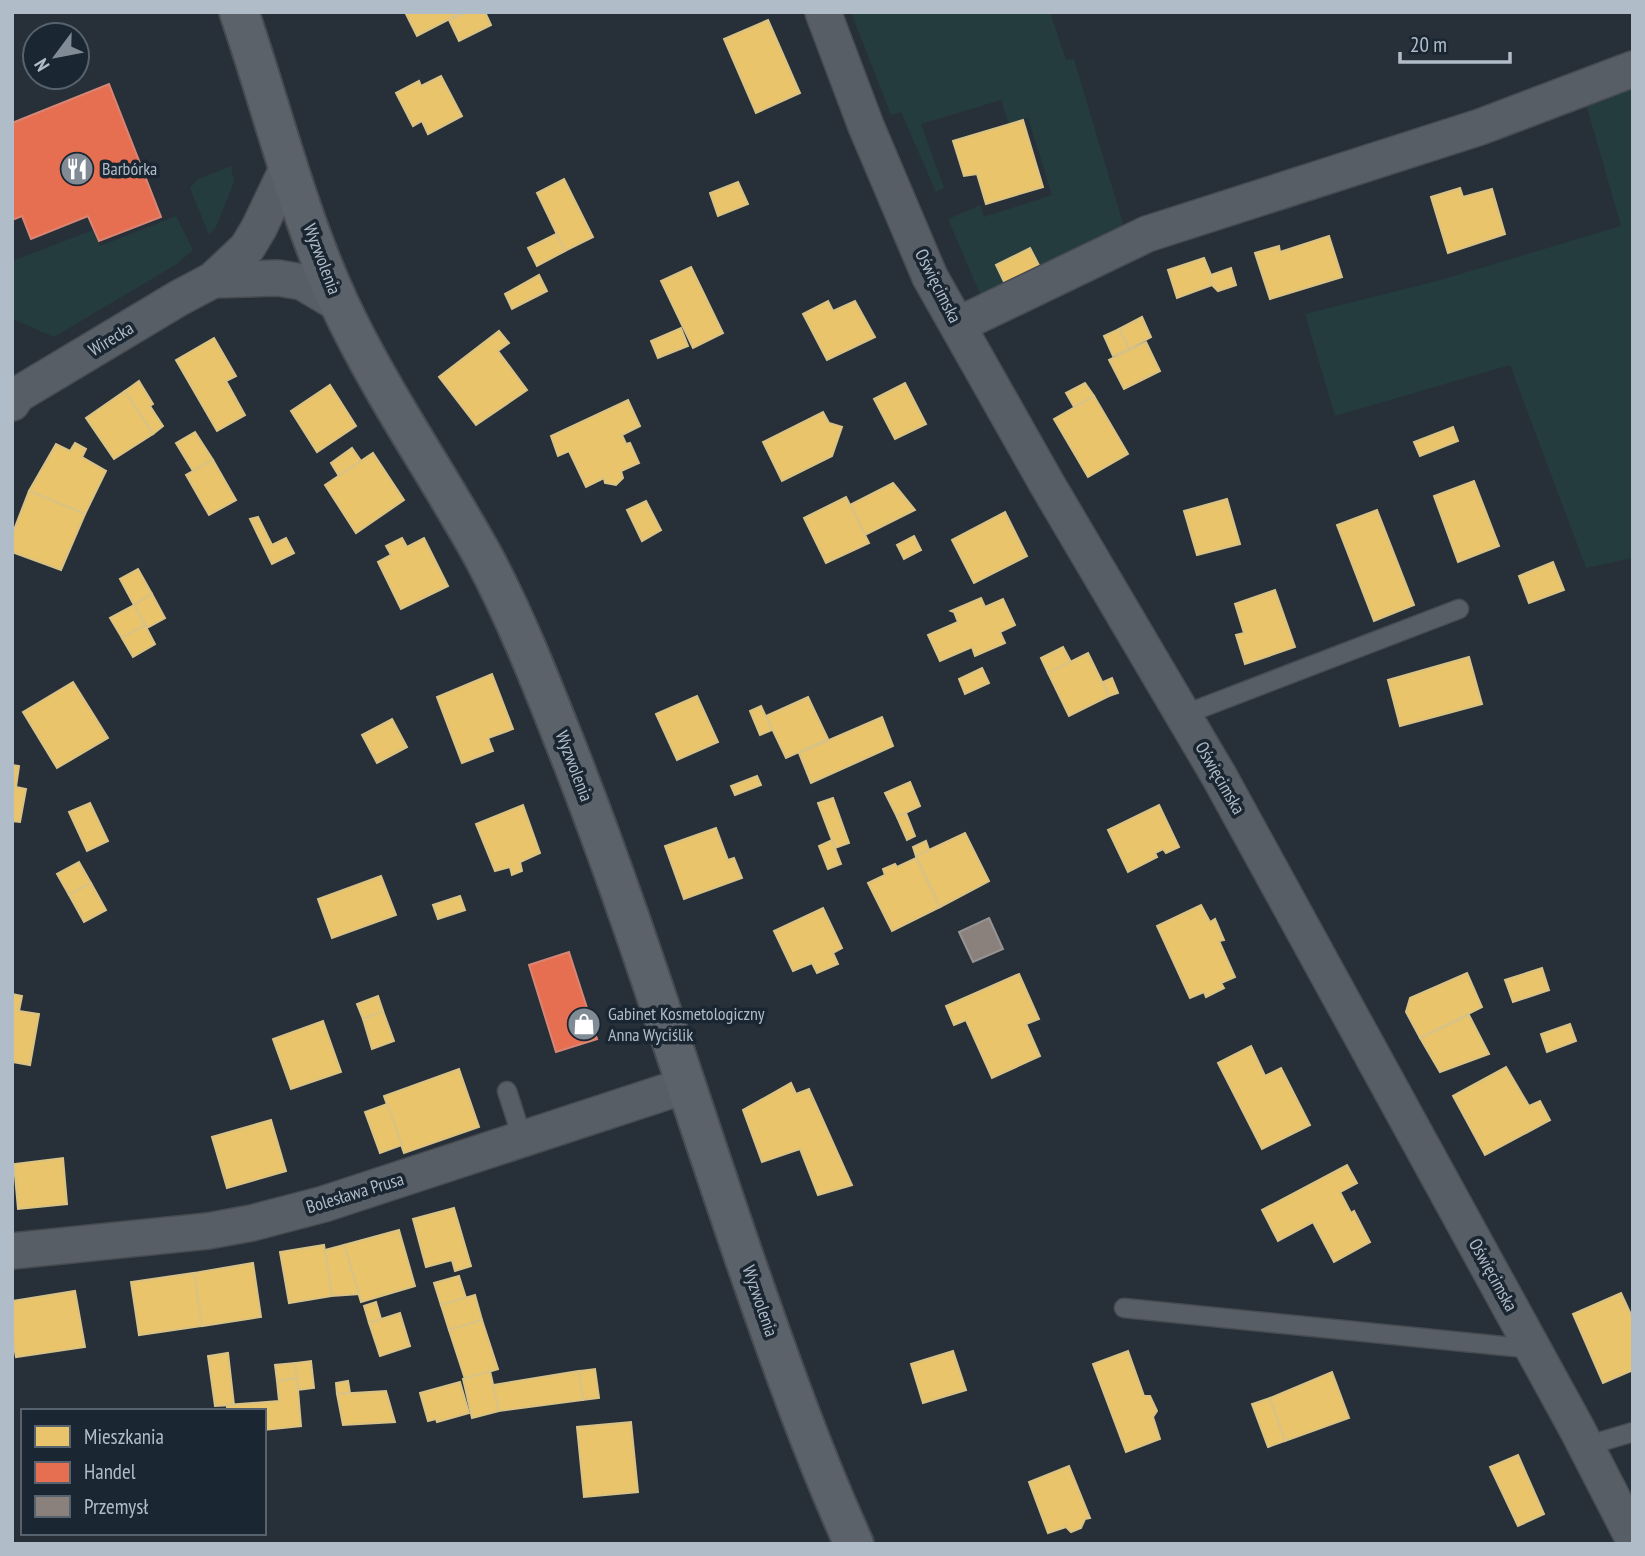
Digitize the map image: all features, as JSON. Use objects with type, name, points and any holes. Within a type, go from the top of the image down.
[{"type":"street","name":"Wyzwolenia","points":[[239,12],[313,240],[339,304],[367,358],[484,559],[522,637],[604,845],[769,1329],[829,1489],[854,1544]]},
{"type":"street","name":"Oświęcimska","points":[[823,12],[866,127],[930,277],[1226,788],[1586,1446],[1633,1538]]},
{"type":"street","points":[[957,325],[1147,234],[1480,127],[1633,69]]},
{"type":"street","name":"Wirecka","points":[[13,393],[213,280],[247,248],[260,228],[289,165]]},
{"type":"street","name":"Wirecka","points":[[213,280],[278,278],[302,282],[339,304]]},
{"type":"street","name":"Bolesława Prusa","points":[[12,1251],[208,1231],[252,1223],[324,1204],[687,1085]]},
{"type":"lane","points":[[1183,715],[1459,609]]},
{"type":"lane","points":[[507,1091],[523,1140]]},
{"type":"lane","points":[[1124,1308],[1533,1349]]},
{"type":"lane","points":[[1586,1446],[1633,1432]]},
{"type":"green space","points":[[851,12],[1050,12],[1066,60],[1074,59],[1124,227],[1041,269],[1029,248],[996,265],[1006,286],[981,296],[948,219],[980,205],[984,217],[1052,195],[1028,118],[1009,124],[1001,100],[921,124],[944,188],[936,192],[901,112],[891,115]]},
{"type":"green space","points":[[1633,79],[1633,558],[1586,568],[1510,365],[1335,416],[1305,314],[1437,281],[1621,226],[1584,97]]},
{"type":"green space","points":[[231,166],[234,182],[216,227],[209,235],[190,188],[198,179]]},
{"type":"green space","points":[[176,216],[193,250],[177,264],[54,337],[15,320],[12,311],[12,261],[93,230],[100,246]]},
{"type":"building: Mieszkania","points":[[405,12],[463,12],[417,36]]},
{"type":"building: Mieszkania","points":[[467,12],[485,12],[491,25],[459,41],[449,20]]},
{"type":"building: Mieszkania","points":[[768,20],[800,93],[756,113],[724,39]]},
{"type":"building: Mieszkania","points":[[441,76],[462,116],[428,134],[422,121],[413,126],[396,93],[419,81],[421,86]]},
{"type":"building: Mieszkania","points":[[1023,120],[1043,187],[986,204],[977,174],[964,176],[953,141]]},
{"type":"building: Mieszkania","points":[[564,179],[593,237],[565,251],[537,193]]},
{"type":"building: Mieszkania","points":[[738,182],[748,204],[718,216],[710,193]]},
{"type":"building: Mieszkania","points":[[1460,188],[1463,197],[1492,189],[1505,234],[1448,253],[1431,197]]},
{"type":"building: Mieszkania","points":[[556,234],[565,251],[537,266],[528,248]]},
{"type":"building: Mieszkania","points":[[1329,236],[1342,277],[1270,299],[1255,253],[1279,246],[1280,252]]},
{"type":"building: Mieszkania","points":[[1030,248],[1041,269],[1006,286],[996,265]]},
{"type":"building: Mieszkania","points":[[1204,258],[1212,285],[1177,298],[1168,270]]},
{"type":"building: Mieszkania","points":[[691,267],[723,333],[693,348],[661,281]]},
{"type":"building: Mieszkania","points":[[1231,268],[1236,285],[1218,291],[1212,285],[1211,275]]},
{"type":"building: Mieszkania","points":[[539,275],[547,291],[512,309],[505,294]]},
{"type":"building: Mieszkania","points":[[828,301],[833,311],[855,301],[875,337],[827,360],[803,314]]},
{"type":"building: Mieszkania","points":[[1142,317],[1151,337],[1129,349],[1119,329]]},
{"type":"building: Mieszkania","points":[[681,328],[688,346],[658,358],[651,341]]},
{"type":"building: Mieszkania","points":[[1119,329],[1129,349],[1113,356],[1104,336]]},
{"type":"building: Mieszkania","points":[[499,331],[509,343],[498,351],[527,390],[476,425],[439,377]]},
{"type":"building: Mieszkania","points":[[214,338],[236,376],[226,381],[245,415],[217,431],[176,360]]},
{"type":"building: Mieszkania","points":[[1146,342],[1160,371],[1124,389],[1109,360]]},
{"type":"building: Mieszkania","points":[[139,381],[163,426],[153,434],[125,391]]},
{"type":"building: Mieszkania","points":[[905,383],[926,424],[895,439],[874,399]]},
{"type":"building: Mieszkania","points":[[1085,383],[1094,396],[1074,407],[1066,393]]},
{"type":"building: Mieszkania","points":[[330,385],[356,426],[317,452],[291,411]]},
{"type":"building: Mieszkania","points":[[125,391],[153,434],[114,459],[86,418]]},
{"type":"building: Mieszkania","points":[[1094,396],[1128,454],[1088,477],[1054,419]]},
{"type":"building: Mieszkania","points":[[628,400],[640,426],[622,435],[626,444],[630,443],[639,463],[621,471],[623,478],[616,485],[605,483],[604,478],[586,487],[569,451],[558,456],[551,436]]},
{"type":"building: Mieszkania","points":[[823,412],[829,423],[842,427],[832,456],[782,481],[763,442]]},
{"type":"building: Mieszkania","points":[[1453,427],[1458,441],[1420,456],[1414,442]]},
{"type":"building: Mieszkania","points":[[195,432],[213,460],[193,471],[176,443]]},
{"type":"building: Mieszkania","points":[[75,443],[86,449],[82,457],[106,471],[85,514],[29,491],[56,444],[70,451]]},
{"type":"building: Mieszkania","points":[[352,448],[361,461],[339,476],[331,463]]},
{"type":"building: Mieszkania","points":[[373,453],[404,500],[356,533],[325,485]]},
{"type":"building: Mieszkania","points":[[213,460],[236,500],[209,515],[186,475]]},
{"type":"building: Mieszkania","points":[[1474,481],[1499,546],[1458,562],[1434,496]]},
{"type":"building: Mieszkania","points":[[893,483],[915,510],[865,535],[850,505]]},
{"type":"building: Mieszkania","points":[[29,491],[85,514],[61,570],[12,552],[12,535]]},
{"type":"building: Mieszkania","points":[[846,497],[869,543],[826,563],[804,518]]},
{"type":"building: Mieszkania","points":[[1227,499],[1240,544],[1197,555],[1184,511]]},
{"type":"building: Mieszkania","points":[[646,501],[661,530],[642,541],[627,510]]},
{"type":"building: Mieszkania","points":[[1377,510],[1414,605],[1374,621],[1337,525]]},
{"type":"building: Mieszkania","points":[[1005,512],[1027,556],[974,583],[952,540]]},
{"type":"building: Mieszkania","points":[[258,517],[272,545],[286,538],[294,553],[272,564],[250,519]]},
{"type":"building: Mieszkania","points":[[914,536],[921,550],[904,559],[897,545]]},
{"type":"building: Mieszkania","points":[[402,538],[407,547],[424,538],[448,586],[401,609],[378,562],[391,555],[386,546]]},
{"type":"building: Mieszkania","points":[[1553,562],[1564,590],[1529,603],[1519,576]]},
{"type":"building: Mieszkania","points":[[138,569],[152,594],[134,605],[120,579]]},
{"type":"building: Mieszkania","points":[[1275,590],[1295,647],[1245,664],[1236,635],[1244,633],[1235,604]]},
{"type":"building: Mieszkania","points":[[152,594],[165,618],[147,628],[134,605]]},
{"type":"building: Mieszkania","points":[[981,598],[985,607],[1003,599],[1015,625],[1000,632],[1005,643],[975,656],[972,647],[940,661],[928,635],[958,622],[951,611]]},
{"type":"building: Mieszkania","points":[[134,605],[145,625],[122,638],[110,618]]},
{"type":"building: Mieszkania","points":[[145,625],[155,644],[133,657],[122,638]]},
{"type":"building: Mieszkania","points":[[1063,647],[1071,662],[1048,673],[1041,658]]},
{"type":"building: Mieszkania","points":[[1088,653],[1109,696],[1069,716],[1048,673]]},
{"type":"building: Mieszkania","points":[[1469,657],[1482,704],[1400,726],[1388,680]]},
{"type":"building: Mieszkania","points":[[982,668],[989,683],[965,694],[959,679]]},
{"type":"building: Mieszkania","points":[[492,674],[513,729],[488,738],[493,751],[462,763],[437,697]]},
{"type":"building: Mieszkania","points":[[1112,678],[1118,693],[1109,696],[1103,682]]},
{"type":"building: Mieszkania","points":[[73,682],[108,738],[57,768],[23,712]]},
{"type":"building: Mieszkania","points":[[697,696],[718,742],[677,760],[656,714]]},
{"type":"building: Mieszkania","points":[[808,697],[828,739],[786,758],[766,716]]},
{"type":"building: Mieszkania","points":[[761,706],[772,730],[760,735],[750,711]]},
{"type":"building: Mieszkania","points":[[882,717],[893,746],[811,783],[799,753]]},
{"type":"building: Mieszkania","points":[[392,719],[407,747],[377,763],[362,735]]},
{"type":"building: Mieszkania","points":[[12,765],[19,766],[16,787],[26,789],[20,822],[12,821]]},
{"type":"building: Mieszkania","points":[[757,776],[761,785],[735,795],[731,786]]},
{"type":"building: Mieszkania","points":[[910,782],[920,806],[897,817],[885,793]]},
{"type":"building: Mieszkania","points":[[833,798],[849,843],[835,848],[818,803]]},
{"type":"building: Mieszkania","points":[[90,803],[108,841],[87,851],[69,812]]},
{"type":"building: Mieszkania","points":[[523,805],[540,853],[520,862],[522,871],[512,875],[510,867],[495,871],[476,824]]},
{"type":"building: Mieszkania","points":[[1159,805],[1179,847],[1166,853],[1163,849],[1155,853],[1157,857],[1128,872],[1108,830]]},
{"type":"building: Mieszkania","points":[[906,813],[915,836],[907,840],[897,817]]},
{"type":"building: Mieszkania","points":[[716,828],[728,860],[734,858],[742,878],[684,899],[665,846]]},
{"type":"building: Mieszkania","points":[[965,833],[989,881],[940,907],[916,856]]},
{"type":"building: Mieszkania","points":[[832,840],[841,864],[828,869],[819,846]]},
{"type":"building: Mieszkania","points":[[926,841],[929,850],[916,856],[913,847]]},
{"type":"building: Mieszkania","points":[[916,858],[940,907],[892,931],[868,883],[885,875],[883,869],[895,864],[897,867]]},
{"type":"building: Mieszkania","points":[[79,862],[91,883],[69,895],[57,874]]},
{"type":"building: Mieszkania","points":[[381,876],[396,915],[332,938],[318,899]]},
{"type":"building: Mieszkania","points":[[91,883],[106,910],[84,922],[69,895]]},
{"type":"building: Mieszkania","points":[[460,896],[465,910],[438,919],[433,905]]},
{"type":"building: Mieszkania","points":[[1201,905],[1210,922],[1215,919],[1224,940],[1219,941],[1235,977],[1221,983],[1224,988],[1206,997],[1204,992],[1190,998],[1157,926]]},
{"type":"building: Mieszkania","points":[[823,908],[842,948],[833,953],[838,964],[817,973],[812,963],[793,971],[774,931]]},
{"type":"building: Mieszkania","points":[[1542,968],[1549,990],[1513,1002],[1505,980]]},
{"type":"building: Mieszkania","points":[[1467,973],[1482,1007],[1420,1038],[1406,1012],[1410,998]]},
{"type":"building: Mieszkania","points":[[1019,974],[1039,1019],[1026,1024],[1040,1056],[992,1078],[966,1020],[954,1025],[946,1006]]},
{"type":"building: Mieszkania","points":[[12,994],[22,996],[19,1011],[39,1014],[30,1065],[12,1062]]},
{"type":"building: Mieszkania","points":[[378,996],[383,1011],[363,1019],[357,1004]]},
{"type":"building: Mieszkania","points":[[383,1011],[394,1041],[372,1049],[363,1019]]},
{"type":"building: Mieszkania","points":[[1469,1015],[1489,1054],[1440,1072],[1420,1038]]},
{"type":"building: Mieszkania","points":[[323,1021],[341,1072],[291,1089],[273,1039]]},
{"type":"building: Mieszkania","points":[[1570,1024],[1576,1041],[1547,1052],[1541,1034]]},
{"type":"building: Mieszkania","points":[[1251,1046],[1265,1076],[1281,1068],[1310,1125],[1262,1149],[1218,1063]]},
{"type":"building: Mieszkania","points":[[1506,1067],[1529,1106],[1540,1101],[1550,1120],[1485,1155],[1453,1096]]},
{"type":"building: Mieszkania","points":[[459,1069],[479,1127],[404,1153],[384,1096]]},
{"type":"building: Mieszkania","points":[[791,1083],[796,1094],[809,1089],[852,1185],[818,1195],[800,1149],[762,1162],[743,1110]]},
{"type":"building: Mieszkania","points":[[387,1104],[402,1145],[380,1153],[365,1112]]},
{"type":"building: Mieszkania","points":[[271,1120],[286,1171],[227,1188],[212,1137]]},
{"type":"building: Mieszkania","points":[[63,1158],[67,1204],[18,1209],[14,1164]]},
{"type":"building: Mieszkania","points":[[1347,1165],[1357,1183],[1340,1192],[1351,1213],[1354,1211],[1370,1242],[1334,1262],[1313,1222],[1278,1241],[1262,1210]]},
{"type":"building: Mieszkania","points":[[454,1208],[471,1266],[455,1271],[452,1260],[426,1267],[413,1219]]},
{"type":"building: Mieszkania","points":[[399,1230],[415,1286],[361,1302],[344,1245]]},
{"type":"building: Mieszkania","points":[[324,1245],[332,1296],[289,1303],[280,1252]]},
{"type":"building: Mieszkania","points":[[344,1245],[359,1294],[332,1296],[325,1250]]},
{"type":"building: Mieszkania","points":[[253,1263],[261,1317],[202,1326],[194,1273]]},
{"type":"building: Mieszkania","points":[[194,1273],[202,1326],[139,1335],[131,1282]]},
{"type":"building: Mieszkania","points":[[459,1276],[466,1298],[441,1305],[434,1283]]},
{"type":"building: Mieszkania","points":[[75,1291],[85,1347],[16,1357],[12,1335],[12,1301]]},
{"type":"building: Mieszkania","points":[[1621,1293],[1633,1319],[1633,1370],[1603,1383],[1573,1314]]},
{"type":"building: Mieszkania","points":[[475,1295],[482,1320],[449,1330],[441,1305]]},
{"type":"building: Mieszkania","points":[[376,1302],[381,1319],[369,1323],[364,1306]]},
{"type":"building: Mieszkania","points":[[400,1313],[410,1346],[380,1356],[369,1323]]},
{"type":"building: Mieszkania","points":[[482,1320],[498,1369],[465,1379],[449,1330]]},
{"type":"building: Mieszkania","points":[[953,1351],[966,1390],[923,1403],[911,1364]]},
{"type":"building: Mieszkania","points":[[1128,1351],[1144,1396],[1150,1396],[1157,1411],[1153,1417],[1160,1439],[1126,1452],[1093,1364]]},
{"type":"building: Mieszkania","points":[[228,1353],[234,1405],[215,1406],[208,1356]]},
{"type":"building: Mieszkania","points":[[311,1361],[314,1388],[298,1390],[295,1363]]},
{"type":"building: Mieszkania","points":[[295,1363],[297,1378],[277,1381],[275,1365]]},
{"type":"building: Mieszkania","points":[[595,1369],[599,1398],[583,1400],[579,1371]]},
{"type":"building: Mieszkania","points":[[490,1371],[499,1411],[472,1418],[463,1379]]},
{"type":"building: Mieszkania","points":[[579,1371],[583,1400],[499,1411],[493,1385]]},
{"type":"building: Mieszkania","points":[[1332,1372],[1349,1418],[1285,1441],[1270,1398]]},
{"type":"building: Mieszkania","points":[[297,1378],[301,1426],[266,1430],[266,1409],[227,1409],[227,1405],[279,1401],[277,1381]]},
{"type":"building: Mieszkania","points":[[348,1381],[350,1393],[337,1394],[336,1383]]},
{"type":"building: Mieszkania","points":[[460,1382],[469,1413],[437,1422],[436,1419],[428,1421],[420,1393]]},
{"type":"building: Mieszkania","points":[[386,1391],[395,1422],[343,1425],[337,1394]]},
{"type":"building: Mieszkania","points":[[1270,1398],[1285,1441],[1268,1447],[1252,1404]]},
{"type":"building: Mieszkania","points":[[631,1422],[638,1492],[584,1497],[577,1427]]},
{"type":"building: Mieszkania","points":[[1518,1455],[1544,1514],[1518,1526],[1490,1467]]},
{"type":"building: Mieszkania","points":[[1069,1466],[1090,1518],[1085,1519],[1081,1528],[1071,1532],[1066,1527],[1048,1533],[1029,1482]]},
{"type":"building: Handel","name":"Barbórka","points":[[109,84],[161,217],[99,241],[88,216],[31,239],[22,216],[12,220],[12,123]]},
{"type":"building: Handel","points":[[569,952],[597,1039],[556,1052],[529,965]]},
{"type":"building: Przemysł","points":[[989,918],[1003,949],[973,962],[959,932]]},
{"type":"place","name":"Barbórka","points":[[77,169]]},
{"type":"place","name":"Gabinet Kosmetologiczny Anna Wyciślik","points":[[584,1024]]}]
